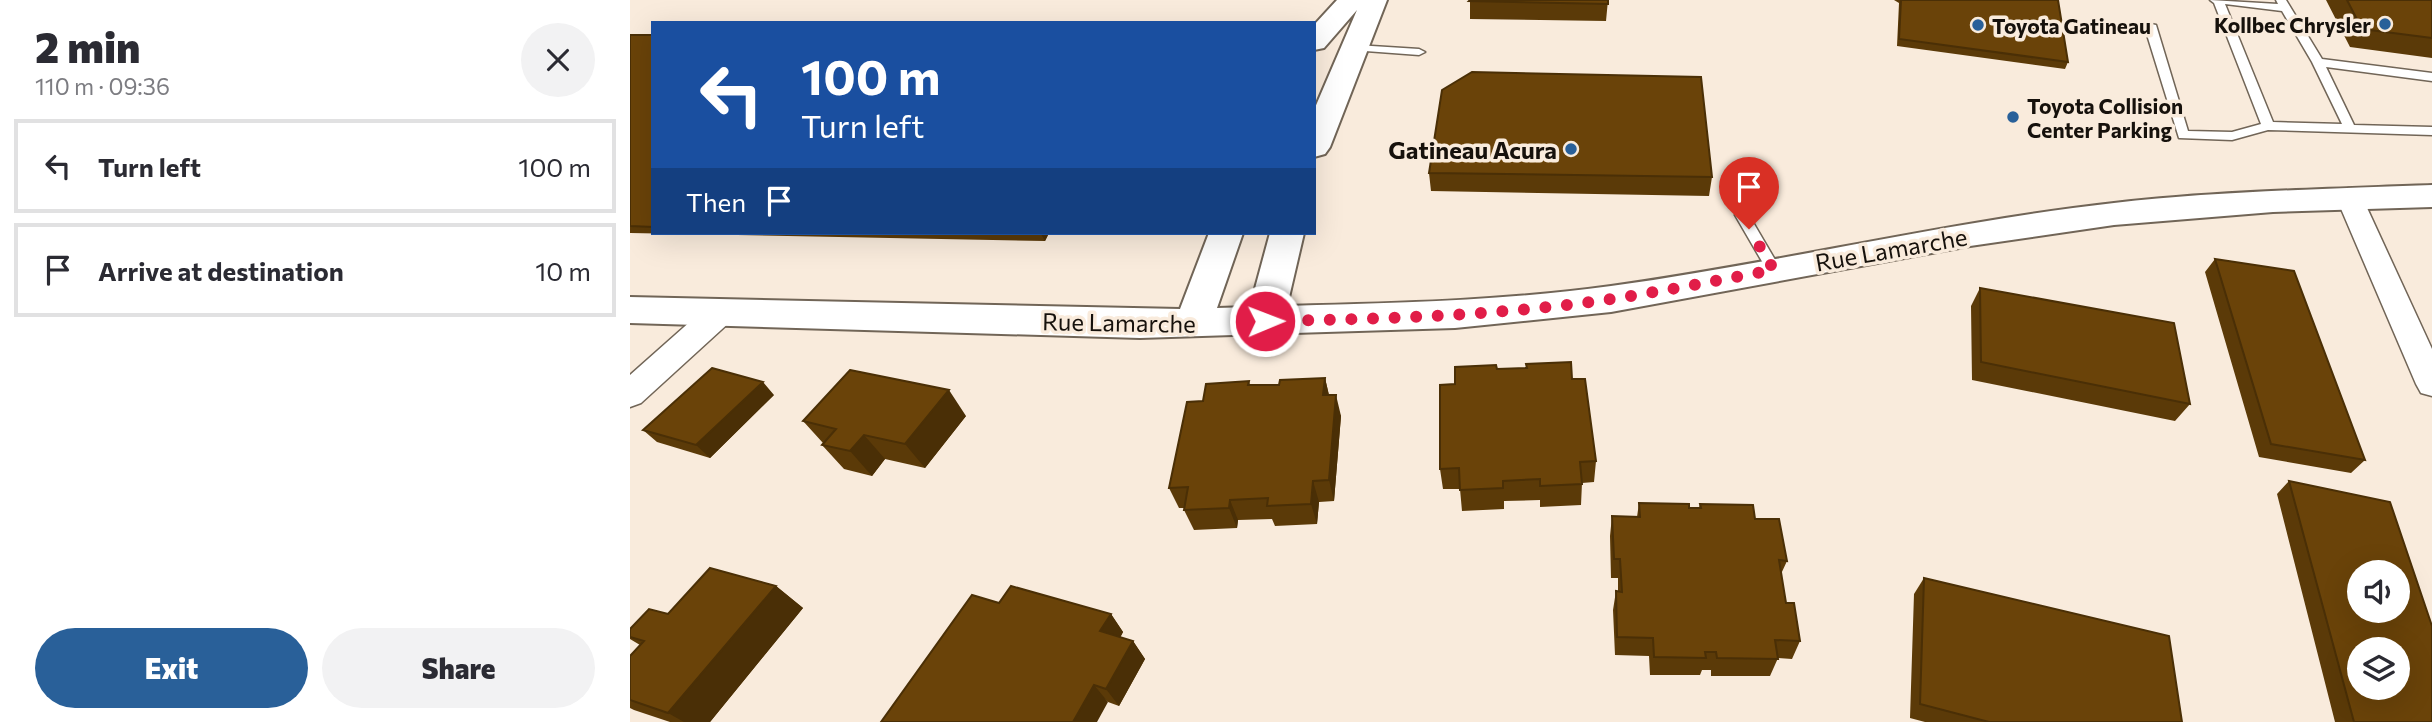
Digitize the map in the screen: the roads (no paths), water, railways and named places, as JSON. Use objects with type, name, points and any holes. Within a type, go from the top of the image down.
[{"type":"street","points":[[1316,40],[1351,0]]},
{"type":"street","points":[[1316,142],[1374,0]]},
{"type":"street","name":"Rue Lamarche","points":[[631,311],[1193,323],[1428,316],[1528,309],[1611,299],[1970,235],[2114,214],[2218,204],[2349,197],[2432,196]]},
{"type":"street","points":[[2349,197],[2432,384]]},
{"type":"street","points":[[1193,323],[1225,235]]},
{"type":"street","points":[[1265,321],[1286,235]]},
{"type":"street","points":[[630,394],[722,312]]},
{"type":"lane","points":[[2267,126],[2217,1],[2284,3],[2318,62],[2349,127]]},
{"type":"lane","points":[[2150,25],[2183,135],[2232,136],[2267,126],[2432,131]]},
{"type":"lane","points":[[1356,48],[1419,52]]},
{"type":"lane","points":[[2318,62],[2432,77]]},
{"type":"lane","points":[[1742,215],[1774,270]]},
{"type":"place","name":"Kollbec Chrysler","points":[[2385,24]]},
{"type":"place","name":"Toyota Gatineau","points":[[1978,25]]},
{"type":"place","name":"Toyota Collision Center Parking","points":[[2013,117]]},
{"type":"place","name":"Gatineau Acura","points":[[1571,149]]}]
